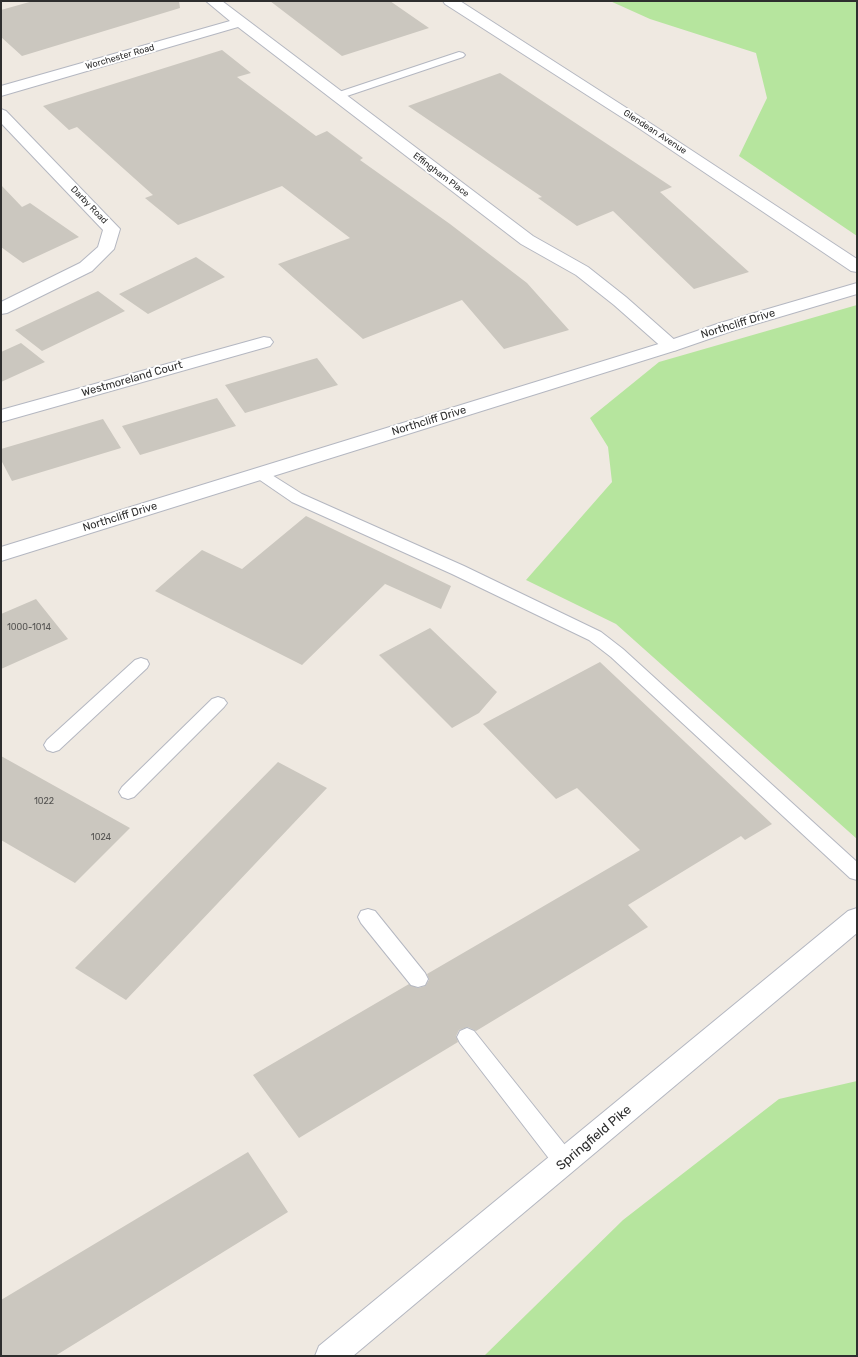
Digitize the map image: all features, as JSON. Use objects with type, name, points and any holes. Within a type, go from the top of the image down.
[{"type":"street","name":"Effingham Place","points":[[213,1],[527,240],[582,271],[620,301],[671,346]]},
{"type":"street","name":"Glendean Avenue","points":[[450,1],[645,126],[857,267]]},
{"type":"street","name":"Worchester Road","points":[[1,91],[240,22]]},
{"type":"street","name":"Darby Road","points":[[1,114],[112,229],[106,249],[86,267],[1,309]]},
{"type":"street","name":"Northcliff Drive","points":[[1,554],[671,346],[726,327],[857,288]]},
{"type":"street","name":"Westmoreland Court","points":[[1,416],[264,342]]},
{"type":"street","name":"Springfield Pike","points":[[330,1356],[857,918]]},
{"type":"lane","points":[[337,96],[459,55]]},
{"type":"lane","points":[[259,473],[297,498],[458,570],[595,636],[617,653],[857,873]]},
{"type":"lane","points":[[54,746],[141,664]]},
{"type":"lane","points":[[128,792],[218,703]]},
{"type":"lane","points":[[368,917],[418,979]]},
{"type":"lane","points":[[467,1037],[565,1162]]},
{"type":"green space","points":[[610,1],[857,1],[857,236],[739,156],[767,98],[756,53],[650,19]]},
{"type":"green space","points":[[857,305],[857,839],[616,624],[526,580],[612,482],[608,447],[590,418],[659,362]]},
{"type":"green space","points":[[857,1081],[857,1356],[484,1356],[623,1220],[779,1099]]},
{"type":"building","points":[[33,1],[179,1],[180,8],[22,56],[1,37],[1,10]]},
{"type":"building","points":[[270,1],[390,1],[429,28],[342,56]]},
{"type":"building","points":[[222,50],[251,73],[237,77],[316,136],[327,131],[363,158],[360,160],[450,224],[527,283],[569,330],[504,349],[462,300],[363,339],[278,264],[350,238],[282,186],[178,225],[145,198],[153,195],[77,127],[69,130],[43,106]]},
{"type":"building","points":[[500,73],[672,187],[660,192],[749,272],[694,289],[613,211],[577,226],[538,198],[542,197],[408,106]]},
{"type":"building","points":[[1,185],[22,207],[30,203],[79,237],[23,263],[1,247]]},
{"type":"building","points":[[196,257],[225,277],[148,314],[119,294]]},
{"type":"building","points":[[98,291],[125,311],[42,351],[15,330]]},
{"type":"building","points":[[21,343],[45,362],[1,382],[1,352]]},
{"type":"building","points":[[317,358],[338,385],[245,413],[225,385]]},
{"type":"building","points":[[217,398],[236,426],[140,455],[122,426]]},
{"type":"building","points":[[103,419],[121,448],[12,481],[1,460],[1,449]]},
{"type":"building","points":[[306,516],[451,586],[441,609],[383,583],[385,584],[302,665],[155,591],[202,550],[242,569]]},
{"type":"building","points":[[36,599],[68,639],[1,669],[1,614]]},
{"type":"building","points":[[430,628],[497,692],[479,713],[452,728],[379,655]]},
{"type":"building","points":[[600,662],[772,824],[745,840],[741,836],[628,905],[648,927],[476,1031],[468,1027],[459,1030],[456,1036],[458,1042],[299,1138],[253,1075],[409,984],[418,988],[425,986],[429,980],[427,974],[640,850],[577,788],[556,799],[483,724]]},
{"type":"building","points":[[1,756],[130,828],[75,883],[1,840]]},
{"type":"building","points":[[278,762],[327,788],[126,1000],[75,968]]},
{"type":"building","points":[[248,1152],[288,1212],[55,1356],[1,1356],[1,1300]]}]
